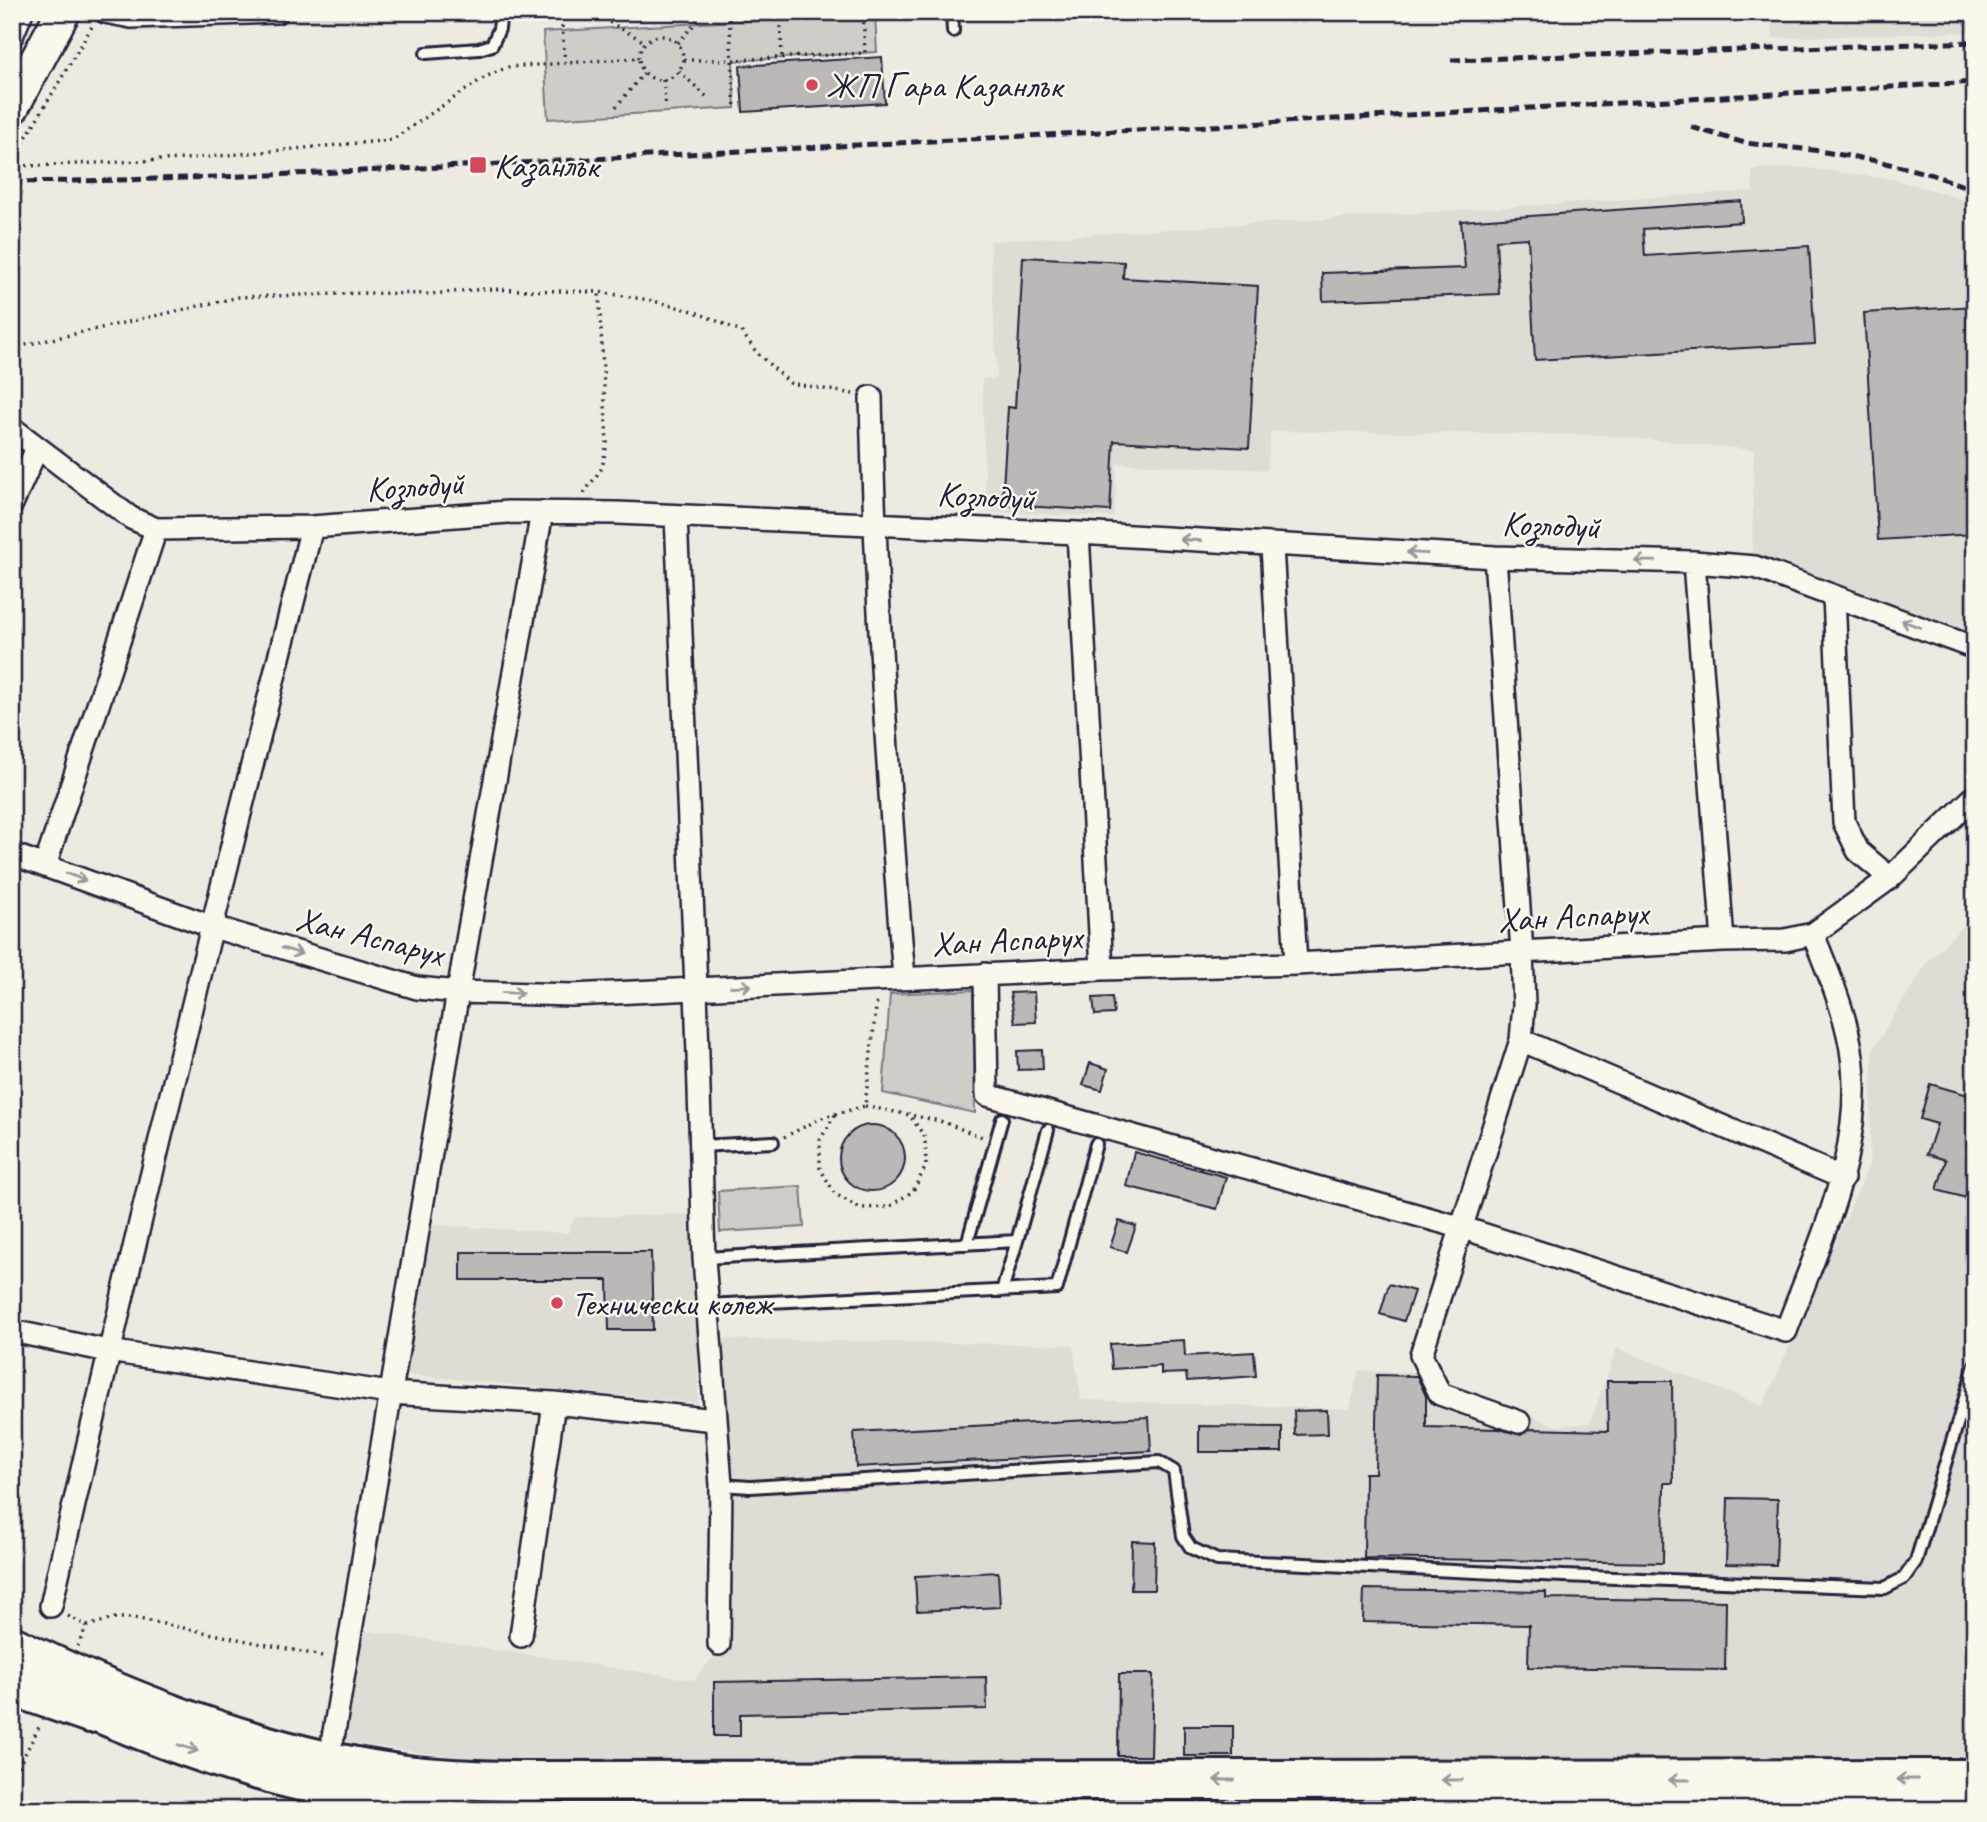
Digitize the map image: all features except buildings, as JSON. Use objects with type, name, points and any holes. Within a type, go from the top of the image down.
[{"type":"highway","points":[[16,1661],[133,1728],[226,1760],[317,1786],[397,1801],[553,1808],[1975,1806]]},
{"type":"highway","points":[[16,1661],[124,1694],[233,1735],[366,1768],[461,1780],[1975,1779]]},
{"type":"main road","points":[[12,107],[63,12]]},
{"type":"street","points":[[12,36],[22,12]]},
{"type":"street","points":[[99,18],[277,12]]},
{"type":"street","points":[[871,397],[874,524],[887,774],[904,978]]},
{"type":"street","name":"Козлодуй","points":[[12,428],[131,518],[156,529],[313,527],[508,512],[542,512],[1078,533],[1496,557],[1694,562],[1755,567],[1975,648]]},
{"type":"street","points":[[12,504],[37,448]]},
{"type":"street","points":[[333,1738],[458,992],[542,512]]},
{"type":"street","points":[[676,516],[696,988],[704,1258],[721,1485],[719,1644]]},
{"type":"street","points":[[51,1606],[108,1351],[211,926],[313,527]]},
{"type":"street","points":[[45,866],[156,529]]},
{"type":"street","points":[[1078,533],[1102,969]]},
{"type":"street","points":[[1272,546],[1296,964]]},
{"type":"street","points":[[1496,557],[1522,952],[1524,1005],[1521,1040],[1421,1355],[1440,1394],[1519,1422]]},
{"type":"street","points":[[1694,562],[1723,940]]},
{"type":"street","points":[[1834,596],[1844,822],[1857,851],[1890,878]]},
{"type":"street","name":"Хан Аспарух","points":[[12,854],[211,926],[417,989],[572,995],[985,974],[1296,964],[1723,940],[1785,940],[1813,934],[1890,878],[1975,796]]},
{"type":"street","points":[[985,974],[987,1094],[1463,1228],[1786,1331],[1843,1178],[1850,1141],[1854,1075],[1849,1035],[1813,934]]},
{"type":"street","points":[[1521,1040],[1843,1178]]},
{"type":"street","points":[[12,1331],[108,1351],[390,1393],[554,1404],[715,1420]]},
{"type":"street","points":[[521,1636],[554,1404]]},
{"type":"lane","points":[[426,53],[479,49],[492,45],[499,29],[501,12]]},
{"type":"lane","points":[[952,12],[953,31]]},
{"type":"lane","points":[[967,1244],[1003,1119]]},
{"type":"lane","points":[[1003,1291],[1048,1130]]},
{"type":"lane","points":[[701,1146],[773,1142]]},
{"type":"lane","points":[[708,1305],[1057,1288],[1096,1144]]},
{"type":"lane","points":[[704,1258],[1017,1241]]},
{"type":"lane","points":[[721,1485],[750,1487],[1159,1462],[1174,1471],[1183,1536],[1191,1548],[1217,1560],[1885,1588],[1905,1578],[1916,1561],[1975,1365]]},
{"type":"path","points":[[561,12],[565,63]]},
{"type":"path","points":[[591,12],[645,42]]},
{"type":"path","points":[[678,43],[705,12]]},
{"type":"path","points":[[729,12],[735,108]]},
{"type":"path","points":[[780,12],[782,59]]},
{"type":"path","points":[[684,60],[782,59],[864,53],[863,12]]},
{"type":"path","points":[[99,18],[12,163],[30,166],[185,159],[392,140],[485,77],[508,67],[638,58]]},
{"type":"path","points":[[658,35],[672,38],[678,43],[684,60],[675,76],[656,80],[645,73],[638,58],[645,42],[658,35]]},
{"type":"path","points":[[679,71],[709,99]]},
{"type":"path","points":[[616,107],[645,73]]},
{"type":"path","points":[[663,80],[666,107]]},
{"type":"path","points":[[12,348],[239,297],[430,294],[485,289],[599,292],[693,311],[741,331],[757,353],[790,383],[871,397]]},
{"type":"path","points":[[583,494],[602,468],[607,443],[599,292]]},
{"type":"path","points":[[866,1106],[878,979]]},
{"type":"path","points":[[773,1142],[824,1117],[866,1106],[940,1121],[996,1142]]},
{"type":"path","points":[[835,1115],[820,1140],[820,1168],[835,1194],[860,1208],[889,1207],[913,1191],[926,1166],[925,1137],[908,1113]]},
{"type":"path","points":[[51,1606],[87,1626],[115,1618],[134,1618],[346,1660]]},
{"type":"path","points":[[73,1655],[87,1626]]},
{"type":"path","points":[[12,1779],[40,1725]]},
{"type":"shaded area","points":[[89,12],[522,12],[131,32],[87,15]]},
{"type":"shaded area","points":[[1771,12],[1975,12],[1975,32],[1773,38]]},
{"type":"shaded area","points":[[875,13],[877,52],[733,61],[735,108],[548,119],[543,32]]},
{"type":"shaded area","points":[[1798,167],[1897,180],[1975,203],[1975,643],[1752,559],[1754,450],[1603,435],[1271,431],[1267,470],[1117,463],[1114,517],[986,512],[982,379],[997,378],[990,241],[1753,191],[1752,169]]},
{"type":"shaded area","points":[[1975,914],[1975,1756],[924,1762],[463,1758],[344,1742],[356,1629],[694,1680],[723,1645],[715,1339],[1073,1345],[1081,1400],[1350,1409],[1358,1371],[1420,1372],[1556,1426],[1590,1423],[1617,1348],[1763,1406],[1869,1166],[1873,1049],[1928,961]]},
{"type":"shaded area","points":[[973,990],[975,1113],[883,1093],[890,994]]},
{"type":"shaded area","points":[[801,1186],[804,1227],[720,1232],[718,1191]]},
{"type":"shaded area","name":"Технически колеж","points":[[696,1214],[698,1403],[402,1374],[433,1225],[568,1233],[574,1217]]},
{"type":"railway","points":[[1451,60],[1975,42]]},
{"type":"railway","points":[[12,182],[301,174],[1378,117],[1975,82]]},
{"type":"railway","points":[[1691,127],[1745,143],[1813,150],[1877,161],[1930,174],[1975,190]]},
{"type":"place","name":"ЖП Гара Казанлък","points":[[812,85]]},
{"type":"place","name":"Казанлък","points":[[478,165]]},
{"type":"place","name":"Технически колеж","points":[[557,1303]]}]
